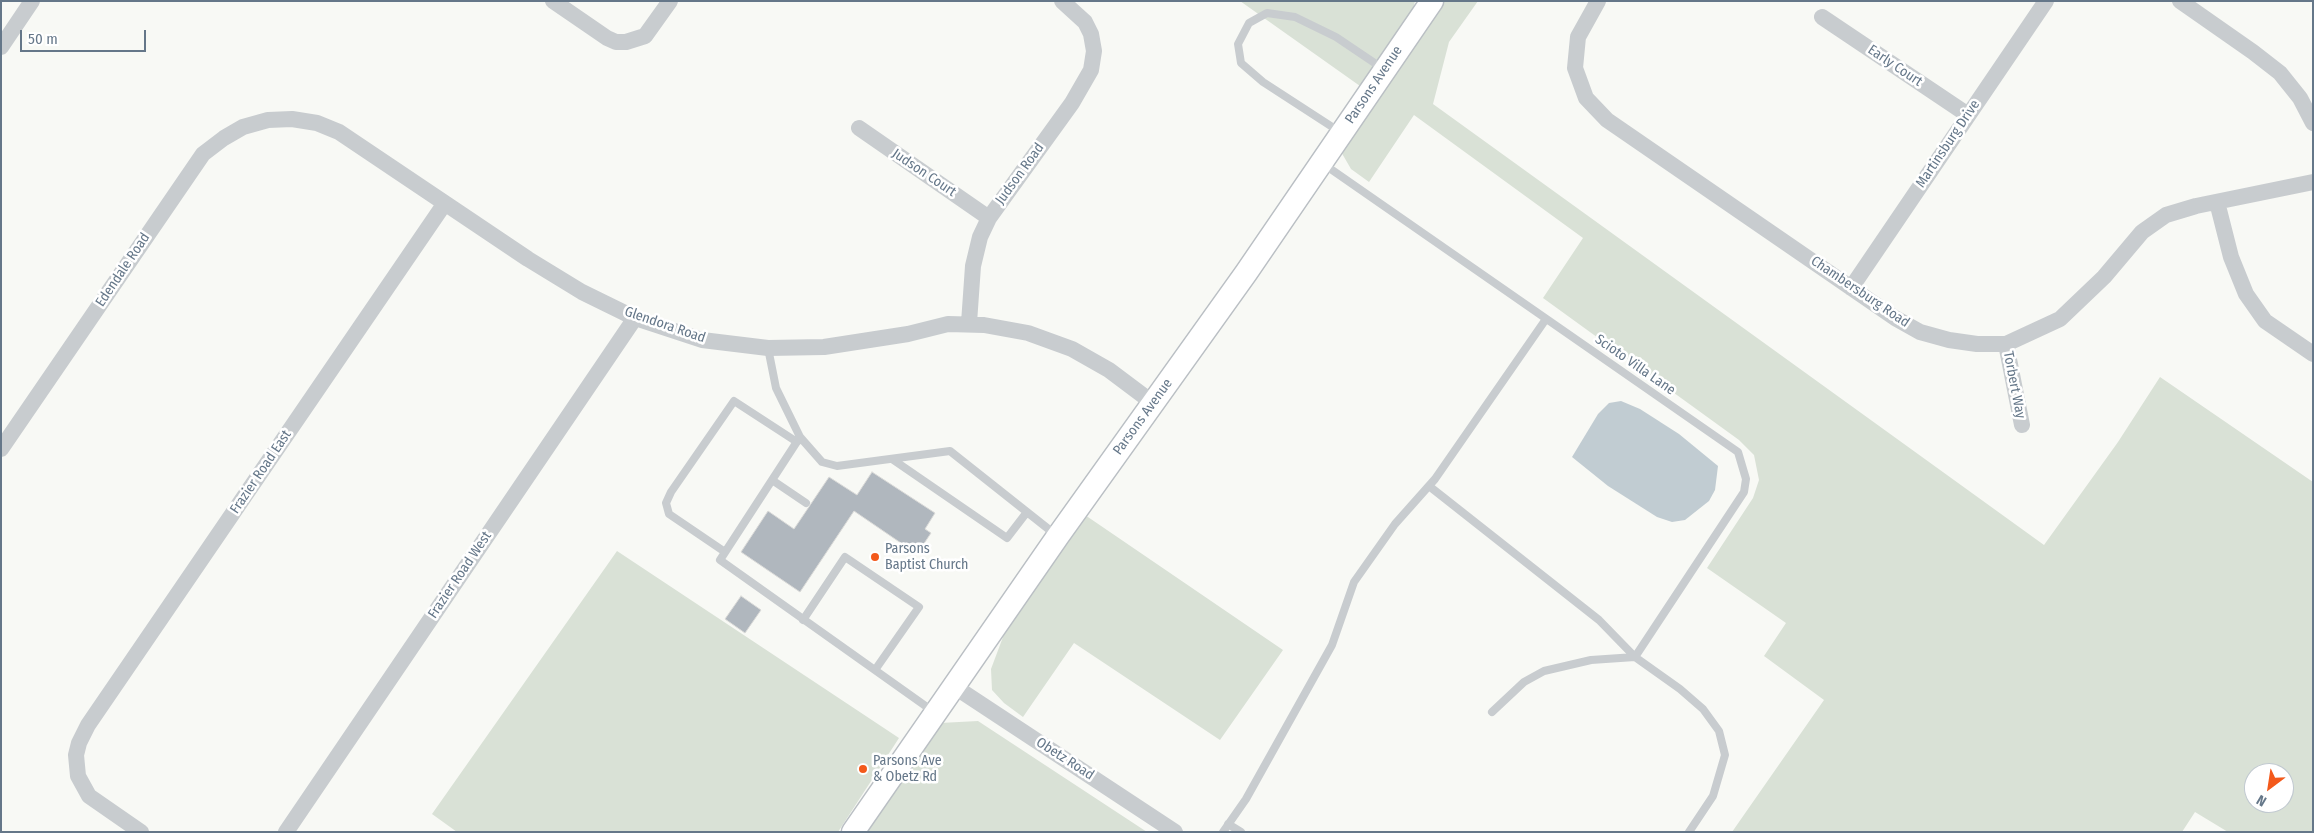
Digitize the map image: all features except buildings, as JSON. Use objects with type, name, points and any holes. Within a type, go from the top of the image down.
[{"type":"street","points":[[1,46],[32,1]]},
{"type":"street","points":[[552,1],[616,42],[633,41],[645,36],[670,1]]},
{"type":"street","name":"Judson Road","points":[[969,323],[973,266],[980,237],[989,218],[1082,86],[1091,70],[1094,51],[1091,34],[1085,22],[1062,1]]},
{"type":"street","name":"Parsons Avenue","points":[[858,830],[1058,536],[1154,403],[1432,1]]},
{"type":"street","name":"Chambersburg Road","points":[[1598,1],[1578,37],[1576,68],[1586,98],[1607,120],[1895,318],[1920,332],[1949,340],[1968,343],[2006,344],[2060,319],[2104,277],[2142,232],[2166,215],[2217,202],[2313,182]]},
{"type":"street","name":"Martinsburg Drive","points":[[1851,288],[2046,1]]},
{"type":"street","points":[[2180,1],[2280,73],[2300,98],[2313,123]]},
{"type":"street","name":"Early Court","points":[[1822,17],[1968,114]]},
{"type":"street","name":"Glendora Road","points":[[268,120],[292,119],[317,123],[340,132],[528,259],[582,292],[635,318],[702,340],[768,348],[824,347],[908,334],[948,324],[969,323],[1028,333],[1072,349],[1109,370],[1154,403]]},
{"type":"street","name":"Edendale Road","points":[[1,449],[203,154],[224,138],[243,127],[268,120]]},
{"type":"street","name":"Judson Court","points":[[859,128],[989,218]]},
{"type":"street","points":[[2217,202],[2231,257],[2246,294],[2265,321],[2313,354]]},
{"type":"street","name":"Frazier Road East","points":[[140,832],[89,796],[78,776],[76,755],[79,743],[88,725],[445,203]]},
{"type":"street","name":"Frazier Road West","points":[[286,832],[635,318]]},
{"type":"street","name":"Torbert Way","points":[[2006,344],[2022,425]]},
{"type":"street","name":"Obetz Road","points":[[955,686],[1175,832]]},
{"type":"lane","points":[[1341,133],[1263,82],[1242,63],[1238,44],[1249,24],[1267,13],[1295,17],[1336,37],[1385,70]]},
{"type":"lane","name":"Scioto Villa Lane","points":[[1321,163],[1738,452],[1744,471],[1744,492],[1635,657]]},
{"type":"lane","points":[[1223,832],[1246,799],[1332,645],[1354,582],[1395,524],[1429,486],[1546,319]]},
{"type":"lane","points":[[768,348],[776,388],[798,440]]},
{"type":"lane","points":[[725,552],[670,514],[666,503],[671,492],[734,401],[798,440],[822,462],[837,466],[950,450],[1058,536]]},
{"type":"lane","points":[[798,440],[720,560],[936,714]]},
{"type":"lane","points":[[892,459],[1007,538],[1027,512]]},
{"type":"lane","points":[[772,480],[806,503]]},
{"type":"lane","points":[[1429,486],[1599,620],[1635,657],[1703,709],[1718,731],[1725,755],[1713,796],[1689,832]]},
{"type":"lane","points":[[803,620],[845,557],[918,607],[875,670]]},
{"type":"lane","points":[[1492,712],[1524,682],[1544,671],[1591,660],[1635,657]]},
{"type":"lane","points":[[1228,824],[1241,832]]},
{"type":"shaded area","points":[[1240,1],[1415,1],[1412,14],[1360,86]]},
{"type":"shaded area","points":[[1442,1],[1478,1],[1449,42],[1433,104],[2044,545],[2118,442],[2160,377],[2313,482],[2313,832],[2228,832],[2195,812],[2182,832],[1732,832],[1824,700],[1764,656],[1786,623],[1707,568],[1753,498],[1759,480],[1754,455],[1739,440],[1543,298],[1583,238],[1414,115],[1369,182],[1351,169],[1340,150]]},
{"type":"shaded area","points":[[1621,401],[1640,409],[1679,434],[1718,466],[1715,490],[1709,501],[1685,520],[1672,522],[1657,517],[1608,486],[1572,457],[1598,414],[1609,403]]},
{"type":"shaded area","points":[[1085,515],[1283,650],[1220,740],[1074,643],[1023,717],[1004,703],[992,690],[991,669],[1006,629]]},
{"type":"shaded area","points":[[617,551],[899,738],[838,832],[457,832],[432,814]]},
{"type":"shaded area","points":[[978,721],[1147,832],[867,832],[940,723]]},
{"type":"place","name":"Parsons Baptist Church","points":[[875,557]]},
{"type":"place","name":"Parsons Ave & Obetz Rd","points":[[863,769]]}]
